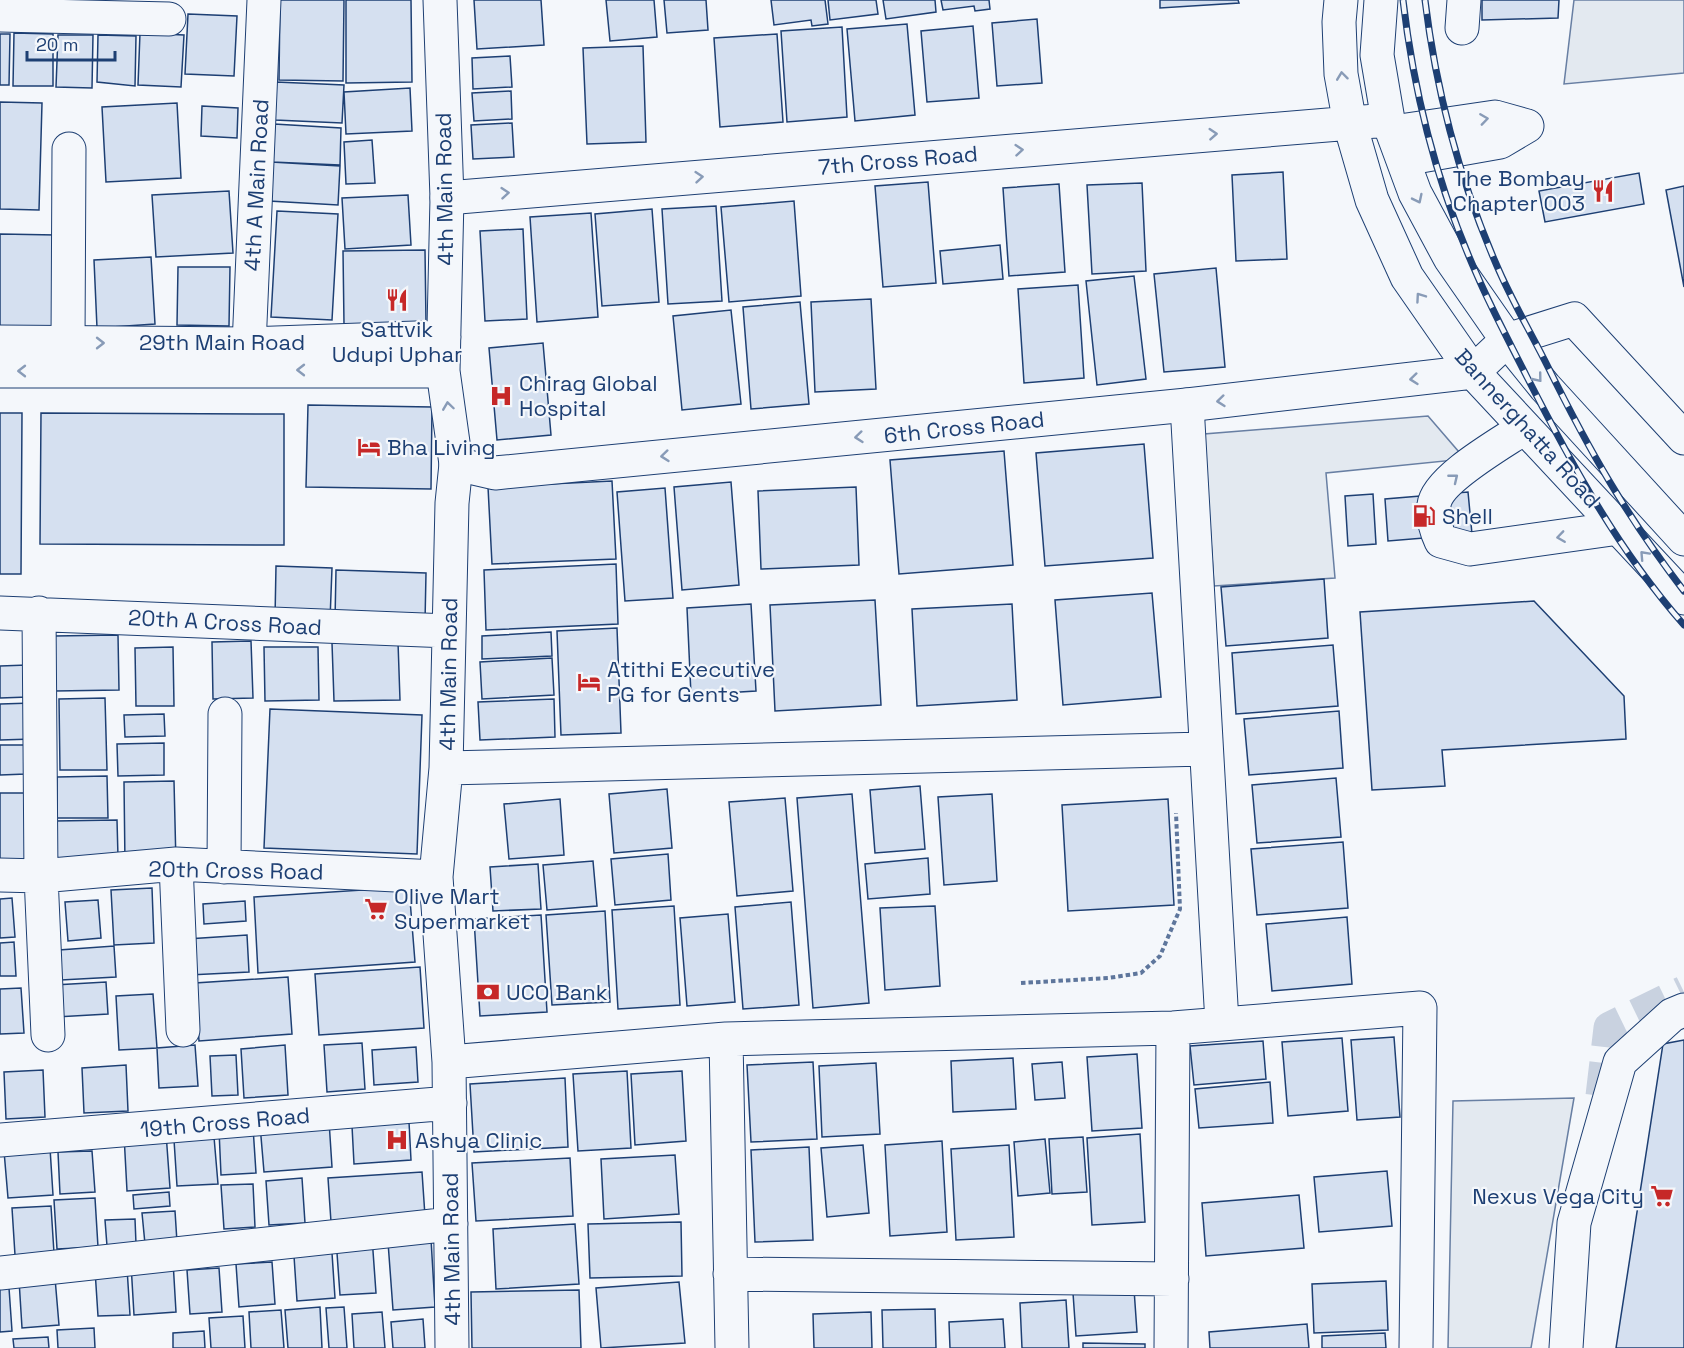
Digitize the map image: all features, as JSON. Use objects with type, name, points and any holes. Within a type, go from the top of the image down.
[{"type":"street","name":"4th A Main Road","points":[[248,357],[264,0]]},
{"type":"street","name":"4th Main Road","points":[[440,0],[447,198],[443,370],[456,464],[452,503],[446,768],[436,878],[450,1062],[452,1348]]},
{"type":"street","name":"Bannerghatta Road","points":[[1341,0],[1339,22],[1341,74],[1350,124],[1372,200],[1407,277],[1473,372],[1684,598]]},
{"type":"street","name":"Bannerghatta Road","points":[[1381,0],[1377,55],[1395,137],[1415,193],[1450,258],[1507,340],[1545,387],[1684,539]]},
{"type":"street","points":[[0,15],[169,19]]},
{"type":"street","name":"7th Cross Road","points":[[447,198],[1350,124],[1395,137]]},
{"type":"street","points":[[68,343],[69,149]]},
{"type":"street","points":[[1473,372],[1507,340],[1574,319],[1684,438]]},
{"type":"street","name":"29th Main Road","points":[[0,371],[248,357],[444,337]]},
{"type":"street","name":"29th Main Road","points":[[0,342],[68,343],[443,370]]},
{"type":"street","name":"6th Cross Road","points":[[456,464],[495,473],[1187,405],[1473,372]]},
{"type":"street","points":[[1187,405],[1222,1023]]},
{"type":"street","points":[[1524,428],[1448,481],[1434,503],[1435,526],[1441,541],[1470,549],[1619,528]]},
{"type":"street","name":"20th A Cross Road","points":[[0,613],[449,631]]},
{"type":"street","points":[[39,613],[41,876],[48,1035]]},
{"type":"street","points":[[224,867],[225,714]]},
{"type":"street","points":[[446,768],[1205,749]]},
{"type":"street","points":[[176,864],[183,1030]]},
{"type":"street","name":"20th Cross Road","points":[[0,875],[41,876],[176,864],[436,878]]},
{"type":"street","points":[[450,1062],[726,1039],[1173,1028],[1420,1008],[1416,1348]]},
{"type":"street","points":[[1566,1348],[1574,1223],[1620,1062],[1672,1015],[1684,1010]]},
{"type":"street","points":[[1171,1348],[1173,1028]]},
{"type":"street","points":[[726,1039],[732,1348]]},
{"type":"street","name":"19th Cross Road","points":[[0,1140],[450,1103]]},
{"type":"street","points":[[0,1273],[451,1224]]},
{"type":"street","points":[[730,1274],[1172,1279]]},
{"type":"path","points":[[1021,983],[1108,978],[1141,973],[1161,956],[1180,909],[1176,810]]},
{"type":"shaded area","points":[[1574,0],[1684,0],[1684,73],[1564,84]]},
{"type":"shaded area","points":[[1428,416],[1465,459],[1326,473],[1335,578],[1214,586],[1204,434]]},
{"type":"shaded area","points":[[1574,1098],[1531,1348],[1448,1348],[1453,1101]]},
{"type":"building","points":[[280,0],[344,0],[343,81],[279,80]]},
{"type":"building","points":[[346,0],[411,0],[412,82],[346,83]]},
{"type":"building","points":[[474,0],[541,0],[544,45],[477,49]]},
{"type":"building","points":[[606,0],[654,0],[657,37],[610,41]]},
{"type":"building","points":[[664,0],[706,0],[708,30],[667,33]]},
{"type":"building","points":[[771,0],[825,0],[828,24],[812,26],[811,20],[774,25]]},
{"type":"building","points":[[828,0],[876,0],[878,14],[830,20]]},
{"type":"building","points":[[883,0],[935,0],[936,12],[886,19]]},
{"type":"building","points":[[941,0],[989,0],[990,9],[975,11],[974,6],[943,10]]},
{"type":"building","points":[[1160,0],[1238,0],[1239,3],[1160,8]]},
{"type":"building","points":[[1482,0],[1559,0],[1558,18],[1482,20]]},
{"type":"building","points":[[188,14],[237,16],[234,76],[185,74]]},
{"type":"building","points":[[1037,19],[1042,83],[997,86],[992,23]]},
{"type":"building","points":[[907,24],[915,115],[855,121],[847,29]]},
{"type":"building","points":[[973,26],[979,98],[927,102],[921,31]]},
{"type":"building","points":[[842,27],[847,117],[787,122],[781,31]]},
{"type":"building","points":[[14,33],[53,34],[53,86],[13,86]]},
{"type":"building","points":[[140,33],[184,35],[181,87],[138,85]]},
{"type":"building","points":[[0,34],[10,34],[9,85],[0,85]]},
{"type":"building","points":[[777,34],[783,122],[720,127],[714,38]]},
{"type":"building","points":[[58,35],[93,35],[92,88],[56,87]]},
{"type":"building","points":[[98,35],[136,36],[135,86],[97,82]]},
{"type":"building","points":[[643,46],[646,142],[587,144],[583,48]]},
{"type":"building","points":[[510,56],[512,87],[473,89],[472,58]]},
{"type":"building","points":[[276,82],[344,85],[342,123],[275,120]]},
{"type":"building","points":[[410,88],[412,131],[346,134],[344,92]]},
{"type":"building","points":[[511,91],[512,119],[474,121],[472,93]]},
{"type":"building","points":[[0,102],[42,103],[39,210],[0,209]]},
{"type":"building","points":[[177,103],[181,178],[106,182],[102,107]]},
{"type":"building","points":[[202,106],[238,108],[237,138],[201,136]]},
{"type":"building","points":[[512,123],[514,157],[473,159],[471,125]]},
{"type":"building","points":[[274,124],[341,128],[340,165],[272,162]]},
{"type":"building","points":[[372,140],[375,183],[346,184],[344,142]]},
{"type":"building","points":[[271,162],[340,166],[338,205],[269,201]]},
{"type":"building","points":[[1283,172],[1287,259],[1236,261],[1232,175]]},
{"type":"building","points":[[1639,173],[1644,204],[1545,222],[1539,191]]},
{"type":"building","points":[[928,182],[936,283],[883,287],[875,186]]},
{"type":"building","points":[[1142,183],[1146,271],[1092,274],[1087,185]]},
{"type":"building","points":[[1059,184],[1065,272],[1009,276],[1003,188]]},
{"type":"building","points":[[1684,186],[1684,287],[1666,190]]},
{"type":"building","points":[[229,191],[233,253],[156,257],[152,195]]},
{"type":"building","points":[[408,195],[411,245],[345,249],[342,198]]},
{"type":"building","points":[[794,201],[801,296],[729,302],[721,207]]},
{"type":"building","points":[[716,206],[722,301],[668,304],[662,209]]},
{"type":"building","points":[[652,209],[659,302],[602,306],[595,214]]},
{"type":"building","points":[[277,211],[338,214],[332,320],[271,317]]},
{"type":"building","points":[[591,213],[598,317],[537,322],[530,217]]},
{"type":"building","points":[[523,229],[527,319],[485,321],[480,231]]},
{"type":"building","points":[[0,234],[56,235],[53,328],[0,327]]},
{"type":"building","points":[[1000,245],[1003,279],[943,284],[940,251]]},
{"type":"building","points":[[425,250],[426,323],[344,324],[343,251]]},
{"type":"building","points":[[151,257],[155,324],[97,328],[94,260]]},
{"type":"building","points":[[178,267],[230,267],[229,326],[177,325]]},
{"type":"building","points":[[1216,268],[1225,367],[1164,372],[1154,274]]},
{"type":"building","points":[[1134,276],[1146,379],[1097,385],[1086,281]]},
{"type":"building","points":[[1078,285],[1084,378],[1024,383],[1018,289]]},
{"type":"building","points":[[871,299],[876,389],[815,392],[811,302]]},
{"type":"building","points":[[800,302],[809,404],[751,409],[743,307]]},
{"type":"building","points":[[731,310],[741,404],[682,410],[673,316]]},
{"type":"building","points":[[543,343],[551,435],[497,440],[489,348]]},
{"type":"building","name":"Bha Living","points":[[308,405],[432,407],[431,489],[306,487]]},
{"type":"building","points":[[0,413],[22,413],[21,574],[0,574]]},
{"type":"building","points":[[41,413],[284,414],[284,545],[40,544]]},
{"type":"building","points":[[1144,444],[1153,558],[1045,566],[1036,453]]},
{"type":"building","points":[[1004,451],[1013,565],[899,574],[890,460]]},
{"type":"building","points":[[612,481],[616,559],[492,564],[488,487]]},
{"type":"building","points":[[731,482],[739,585],[682,590],[674,487]]},
{"type":"building","points":[[856,487],[859,565],[761,569],[758,491]]},
{"type":"building","points":[[665,488],[673,598],[625,601],[617,492]]},
{"type":"building","points":[[1468,492],[1472,534],[1388,541],[1385,499]]},
{"type":"building","points":[[1373,494],[1376,544],[1348,546],[1345,496]]},
{"type":"building","points":[[616,564],[618,624],[486,630],[484,570]]},
{"type":"building","points":[[276,566],[332,568],[330,620],[275,618]]},
{"type":"building","points":[[336,570],[426,573],[425,622],[335,620]]},
{"type":"building","points":[[1324,579],[1328,638],[1226,646],[1221,587]]},
{"type":"building","points":[[1152,593],[1161,697],[1063,705],[1055,600]]},
{"type":"building","points":[[875,600],[881,705],[775,711],[770,605]]},
{"type":"building","points":[[1534,601],[1624,696],[1626,739],[1442,750],[1445,786],[1372,790],[1360,612]]},
{"type":"building","points":[[751,604],[756,691],[691,695],[687,608]]},
{"type":"building","points":[[1012,604],[1017,700],[917,706],[912,609]]},
{"type":"building","name":"Atithi Executive PG for Gents","points":[[617,628],[621,733],[561,735],[557,631]]},
{"type":"building","points":[[551,632],[552,656],[482,659],[482,636]]},
{"type":"building","points":[[118,635],[119,690],[55,691],[54,636]]},
{"type":"building","points":[[251,641],[253,698],[213,699],[212,642]]},
{"type":"building","points":[[398,642],[400,700],[334,701],[332,643]]},
{"type":"building","points":[[1333,645],[1338,706],[1236,714],[1232,653]]},
{"type":"building","points":[[173,647],[174,706],[136,706],[135,648]]},
{"type":"building","points":[[264,647],[318,647],[319,700],[265,701]]},
{"type":"building","points":[[552,658],[554,695],[482,699],[480,662]]},
{"type":"building","points":[[27,665],[28,697],[0,698],[0,666]]},
{"type":"building","points":[[105,698],[107,770],[60,770],[59,699]]},
{"type":"building","points":[[554,699],[555,737],[480,740],[478,702]]},
{"type":"building","points":[[32,703],[33,739],[0,740],[0,704]]},
{"type":"building","points":[[270,709],[422,715],[417,854],[264,848]]},
{"type":"building","points":[[1339,711],[1343,768],[1249,775],[1244,719]]},
{"type":"building","points":[[164,714],[165,736],[125,737],[124,715]]},
{"type":"building","points":[[164,743],[164,775],[118,776],[117,744]]},
{"type":"building","points":[[0,745],[26,745],[26,774],[0,775]]},
{"type":"building","points":[[107,776],[108,818],[57,818],[57,777]]},
{"type":"building","points":[[1336,778],[1341,837],[1257,843],[1252,785]]},
{"type":"building","points":[[174,781],[176,864],[125,865],[124,782]]},
{"type":"building","points":[[920,786],[925,849],[875,853],[870,790]]},
{"type":"building","points":[[667,789],[672,848],[614,853],[609,794]]},
{"type":"building","points":[[0,793],[31,793],[32,860],[0,861]]},
{"type":"building","points":[[852,794],[869,1003],[813,1008],[797,798]]},
{"type":"building","points":[[992,794],[997,881],[944,885],[938,797]]},
{"type":"building","points":[[785,798],[793,891],[737,896],[729,802]]},
{"type":"building","points":[[560,799],[564,855],[509,859],[504,804]]},
{"type":"building","points":[[1168,799],[1174,905],[1068,911],[1062,805]]},
{"type":"building","points":[[117,820],[118,857],[56,859],[55,821]]},
{"type":"building","points":[[1343,842],[1348,908],[1257,915],[1251,849]]},
{"type":"building","points":[[668,854],[671,900],[615,905],[611,859]]},
{"type":"building","points":[[928,858],[930,894],[868,899],[865,864]]},
{"type":"building","points":[[593,861],[597,906],[547,910],[543,865]]},
{"type":"building","points":[[538,864],[541,909],[493,911],[490,867]]},
{"type":"building","points":[[409,887],[415,962],[258,973],[254,897]]},
{"type":"building","points":[[152,888],[154,943],[114,945],[111,890]]},
{"type":"building","points":[[12,898],[15,937],[0,938],[0,899]]},
{"type":"building","points":[[98,900],[101,938],[68,941],[65,902]]},
{"type":"building","points":[[245,901],[246,921],[204,924],[203,904]]},
{"type":"building","points":[[791,902],[799,1005],[743,1009],[735,907]]},
{"type":"building","points":[[674,906],[680,1005],[618,1009],[612,910]]},
{"type":"building","points":[[935,906],[940,986],[885,990],[880,908]]},
{"type":"building","points":[[605,911],[610,1002],[552,1005],[546,915]]},
{"type":"building","points":[[728,914],[735,1002],[687,1006],[680,918]]},
{"type":"building","points":[[541,915],[547,1012],[480,1016],[474,919]]},
{"type":"building","points":[[1347,917],[1352,984],[1272,991],[1266,924]]},
{"type":"building","points":[[247,935],[249,972],[189,975],[187,939]]},
{"type":"building","points":[[14,942],[16,976],[0,976],[0,943]]},
{"type":"building","points":[[114,946],[116,977],[61,980],[59,950]]},
{"type":"building","points":[[420,967],[424,1028],[319,1035],[315,974]]},
{"type":"building","points":[[288,977],[292,1034],[199,1041],[195,983]]},
{"type":"building","points":[[106,982],[108,1014],[56,1017],[54,985]]},
{"type":"building","points":[[21,988],[24,1033],[0,1034],[0,989]]},
{"type":"building","points":[[153,994],[157,1048],[119,1050],[116,996]]},
{"type":"building","points":[[1394,1037],[1400,1117],[1357,1120],[1351,1040]]},
{"type":"building","points":[[1342,1038],[1348,1111],[1288,1116],[1282,1042]]},
{"type":"building","name":"Nexus Vega City","points":[[1684,1040],[1684,1348],[1616,1348],[1663,1044]]},
{"type":"building","points":[[1263,1041],[1266,1079],[1194,1085],[1190,1046]]},
{"type":"building","points":[[362,1043],[365,1089],[327,1092],[324,1045]]},
{"type":"building","points":[[195,1045],[198,1086],[159,1088],[157,1048]]},
{"type":"building","points":[[285,1045],[288,1095],[244,1098],[241,1049]]},
{"type":"building","points":[[416,1047],[418,1082],[374,1085],[372,1050]]},
{"type":"building","points":[[1137,1054],[1142,1128],[1092,1131],[1087,1057]]},
{"type":"building","points":[[236,1055],[238,1095],[212,1096],[210,1056]]},
{"type":"building","points":[[1013,1058],[1016,1109],[953,1112],[951,1061]]},
{"type":"building","points":[[813,1062],[817,1139],[751,1142],[747,1065]]},
{"type":"building","points":[[1062,1062],[1065,1098],[1035,1100],[1032,1064]]},
{"type":"building","points":[[876,1063],[880,1134],[822,1137],[819,1066]]},
{"type":"building","points":[[126,1065],[128,1111],[84,1113],[82,1068]]},
{"type":"building","points":[[43,1070],[45,1117],[6,1119],[4,1072]]},
{"type":"building","points":[[627,1071],[631,1148],[578,1151],[573,1074]]},
{"type":"building","points":[[682,1071],[686,1141],[635,1145],[631,1074]]},
{"type":"building","points":[[565,1078],[568,1147],[474,1152],[470,1084]]},
{"type":"building","points":[[1270,1082],[1273,1123],[1199,1128],[1195,1089]]},
{"type":"building","points":[[329,1121],[332,1167],[264,1172],[260,1125]]},
{"type":"building","points":[[409,1122],[411,1160],[354,1164],[352,1126]]},
{"type":"building","points":[[253,1127],[256,1173],[221,1175],[219,1130]]},
{"type":"building","points":[[166,1133],[170,1188],[127,1191],[124,1135]]},
{"type":"building","points":[[1140,1134],[1145,1222],[1092,1225],[1087,1138]]},
{"type":"building","points":[[214,1137],[218,1184],[177,1186],[174,1140]]},
{"type":"building","points":[[1083,1137],[1087,1192],[1052,1194],[1049,1139]]},
{"type":"building","points":[[1045,1139],[1050,1193],[1018,1196],[1014,1142]]},
{"type":"building","points":[[942,1141],[947,1232],[890,1236],[885,1145]]},
{"type":"building","points":[[863,1145],[869,1213],[827,1217],[821,1148]]},
{"type":"building","points":[[1009,1145],[1014,1237],[956,1240],[951,1149]]},
{"type":"building","points":[[809,1147],[813,1240],[755,1242],[751,1150]]},
{"type":"building","points":[[50,1148],[53,1195],[8,1198],[4,1151]]},
{"type":"building","points":[[92,1151],[95,1192],[60,1194],[58,1152]]},
{"type":"building","points":[[675,1155],[679,1214],[604,1219],[601,1159]]},
{"type":"building","points":[[570,1158],[573,1216],[476,1221],[472,1163]]},
{"type":"building","points":[[1387,1171],[1392,1226],[1319,1232],[1314,1177]]},
{"type":"building","points":[[422,1172],[425,1216],[331,1222],[328,1178]]},
{"type":"building","points":[[302,1178],[305,1223],[269,1225],[266,1181]]},
{"type":"building","points":[[253,1184],[255,1227],[224,1229],[221,1185]]},
{"type":"building","points":[[169,1192],[170,1206],[134,1209],[133,1195]]},
{"type":"building","points":[[1299,1195],[1304,1248],[1206,1256],[1202,1203]]},
{"type":"building","points":[[95,1198],[98,1247],[57,1249],[54,1200]]},
{"type":"building","points":[[51,1206],[54,1253],[15,1255],[12,1208]]},
{"type":"building","points":[[175,1211],[177,1242],[145,1244],[142,1213]]},
{"type":"building","points":[[135,1219],[136,1244],[107,1246],[105,1220]]},
{"type":"building","points":[[681,1222],[682,1276],[590,1278],[588,1224]]},
{"type":"building","points":[[575,1224],[579,1284],[496,1289],[493,1229]]},
{"type":"building","points":[[372,1237],[376,1293],[340,1295],[336,1239]]},
{"type":"building","points":[[431,1239],[435,1307],[393,1310],[388,1242]]},
{"type":"building","points":[[332,1253],[335,1298],[297,1301],[294,1256]]},
{"type":"building","points":[[173,1261],[176,1312],[134,1315],[131,1264]]},
{"type":"building","points":[[272,1262],[275,1304],[239,1307],[236,1264]]},
{"type":"building","points":[[127,1268],[130,1315],[98,1316],[95,1270]]},
{"type":"building","points":[[219,1268],[222,1312],[190,1314],[187,1270]]},
{"type":"building","points":[[55,1278],[59,1325],[22,1328],[19,1280]]},
{"type":"building","points":[[1386,1281],[1388,1330],[1314,1333],[1312,1284]]},
{"type":"building","points":[[679,1282],[685,1343],[601,1348],[596,1288]]},
{"type":"building","points":[[9,1288],[12,1331],[0,1332],[0,1289]]},
{"type":"building","points":[[1134,1289],[1137,1332],[1076,1336],[1073,1293]]},
{"type":"building","points":[[579,1290],[581,1348],[472,1348],[471,1292]]},
{"type":"building","points":[[1066,1300],[1069,1348],[1022,1348],[1020,1303]]},
{"type":"building","points":[[320,1307],[322,1348],[288,1348],[285,1310]]},
{"type":"building","points":[[344,1307],[347,1348],[329,1348],[326,1308]]},
{"type":"building","points":[[935,1309],[936,1348],[883,1348],[882,1310]]},
{"type":"building","points":[[281,1310],[284,1348],[251,1348],[249,1312]]},
{"type":"building","points":[[382,1312],[385,1348],[354,1348],[352,1314]]},
{"type":"building","points":[[871,1312],[872,1348],[814,1348],[813,1314]]},
{"type":"building","points":[[243,1316],[245,1348],[211,1348],[209,1318]]},
{"type":"building","points":[[423,1319],[425,1348],[393,1348],[391,1322]]},
{"type":"building","points":[[1003,1319],[1005,1348],[950,1348],[949,1322]]},
{"type":"building","points":[[1307,1324],[1309,1348],[1210,1348],[1209,1332]]},
{"type":"building","points":[[94,1328],[95,1348],[58,1348],[57,1330]]},
{"type":"building","points":[[204,1331],[205,1348],[173,1348],[173,1333]]},
{"type":"building","points":[[1385,1333],[1386,1348],[1322,1348],[1322,1336]]},
{"type":"building","points":[[48,1337],[49,1348],[14,1348],[13,1339]]},
{"type":"building","points":[[1083,1343],[1145,1344],[1145,1348],[1083,1348]]},
{"type":"tunnel","points":[[1602,1096],[1610,1028],[1684,992]]},
{"type":"railway","points":[[1403,0],[1421,106],[1439,175],[1463,242],[1483,288],[1544,410],[1598,506],[1638,567],[1684,625]]},
{"type":"railway","points":[[1425,0],[1436,68],[1451,135],[1472,201],[1497,266],[1594,455],[1644,536],[1684,591]]},
{"type":"place","name":"The Bombay Chapter 003","points":[[1603,191]]},
{"type":"place","name":"Sattvik Udupi Uphar","points":[[397,300]]},
{"type":"place","name":"Chirag Global Hospital","points":[[501,396]]},
{"type":"place","name":"Bha Living","points":[[369,447]]},
{"type":"place","name":"Shell","points":[[1424,516]]},
{"type":"place","name":"Atithi Executive PG for Gents","points":[[589,682]]},
{"type":"place","name":"Olive Mart Supermarket","points":[[376,909]]},
{"type":"place","name":"UCO Bank","points":[[488,992]]},
{"type":"place","name":"Ashya Clinic","points":[[397,1140]]},
{"type":"place","name":"Nexus Vega City","points":[[1662,1196]]}]
